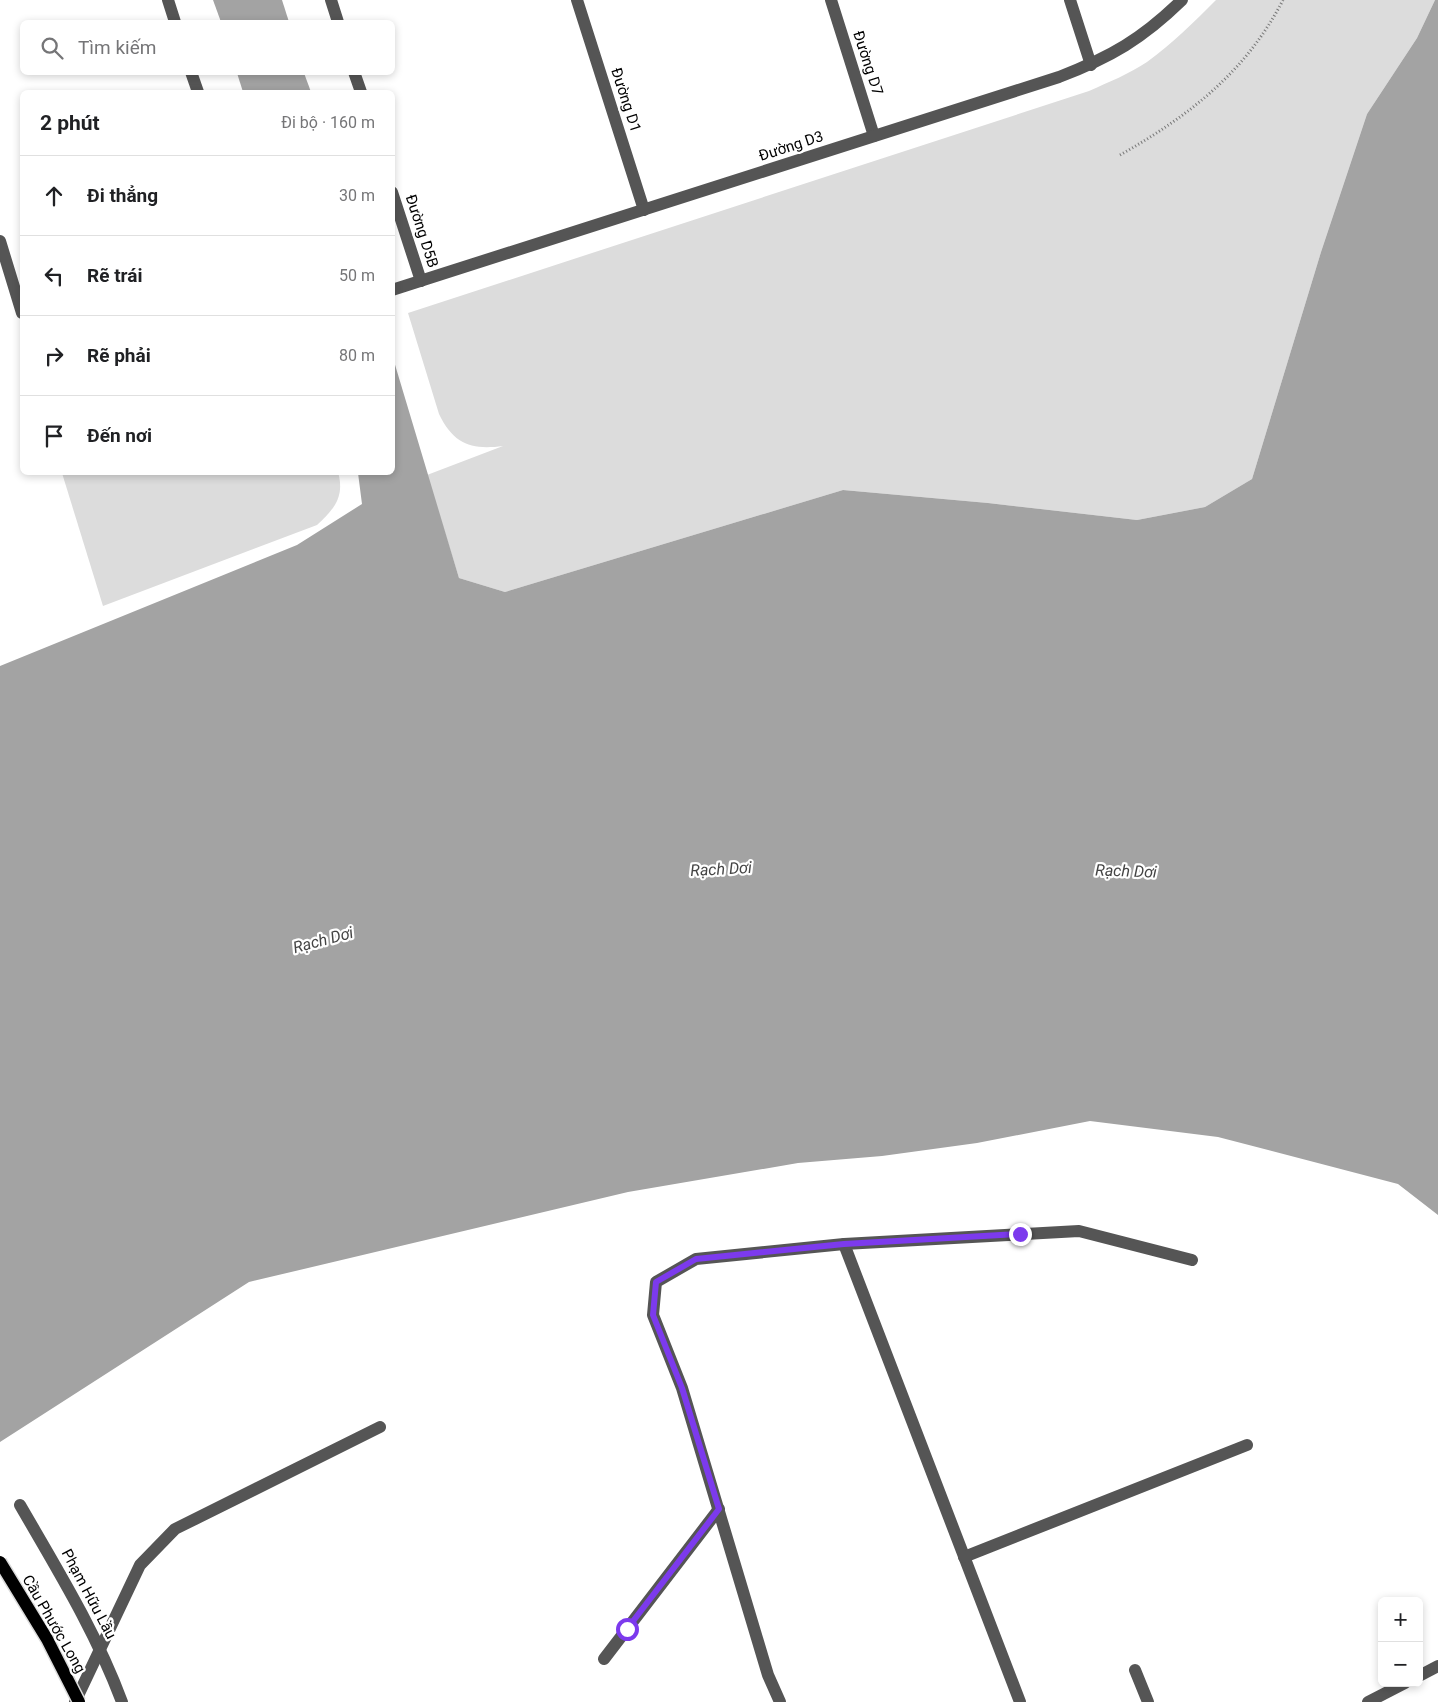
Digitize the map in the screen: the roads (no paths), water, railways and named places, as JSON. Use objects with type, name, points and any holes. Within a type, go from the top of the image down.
[{"type":"main road","name":"Cầu Phước Long","points":[[0,1562],[47,1639],[77,1702]]},
{"type":"street","points":[[168,0],[174,20]]},
{"type":"street","points":[[331,0],[337,20]]},
{"type":"street","name":"Đường D1","points":[[577,0],[644,210]]},
{"type":"street","name":"Đường D7","points":[[831,0],[874,136]]},
{"type":"street","points":[[1070,0],[1091,65]]},
{"type":"street","name":"Đường D3","points":[[395,289],[1059,78],[1118,52],[1141,36],[1182,0]]},
{"type":"street","points":[[192,75],[197,90]]},
{"type":"street","points":[[355,75],[360,90]]},
{"type":"street","name":"Đường D5B","points":[[395,201],[421,281]]},
{"type":"street","points":[[0,241],[20,306]]},
{"type":"street","points":[[780,1702],[768,1675],[682,1388],[653,1315],[656,1282],[696,1259],[844,1244],[1079,1231],[1192,1260]]},
{"type":"street","points":[[844,1244],[1020,1702]]},
{"type":"street","points":[[77,1702],[140,1565],[175,1529],[380,1427]]},
{"type":"street","points":[[964,1557],[1247,1445]]},
{"type":"street","name":"Phạm Hữu Lầu","points":[[20,1505],[68,1586],[100,1650],[122,1702]]},
{"type":"street","points":[[604,1659],[719,1509]]},
{"type":"street","points":[[1423,1674],[1438,1666]]},
{"type":"street","points":[[1135,1670],[1148,1702]]},
{"type":"street","points":[[1368,1702],[1397,1687]]},
{"type":"water","points":[[213,0],[282,0],[288,20],[220,20]]},
{"type":"water","name":"Rạch Dơi","points":[[1435,0],[1438,0],[1438,1215],[1398,1184],[1218,1137],[1090,1121],[977,1143],[882,1156],[798,1163],[628,1192],[249,1282],[0,1442],[0,666],[297,545],[362,504],[358,475],[395,475],[395,365],[459,578],[505,592],[843,490],[988,503],[1137,520],[1205,507],[1252,479],[1321,252],[1367,114],[1417,38]]},
{"type":"water","points":[[238,75],[305,75],[310,90],[242,90]]}]
